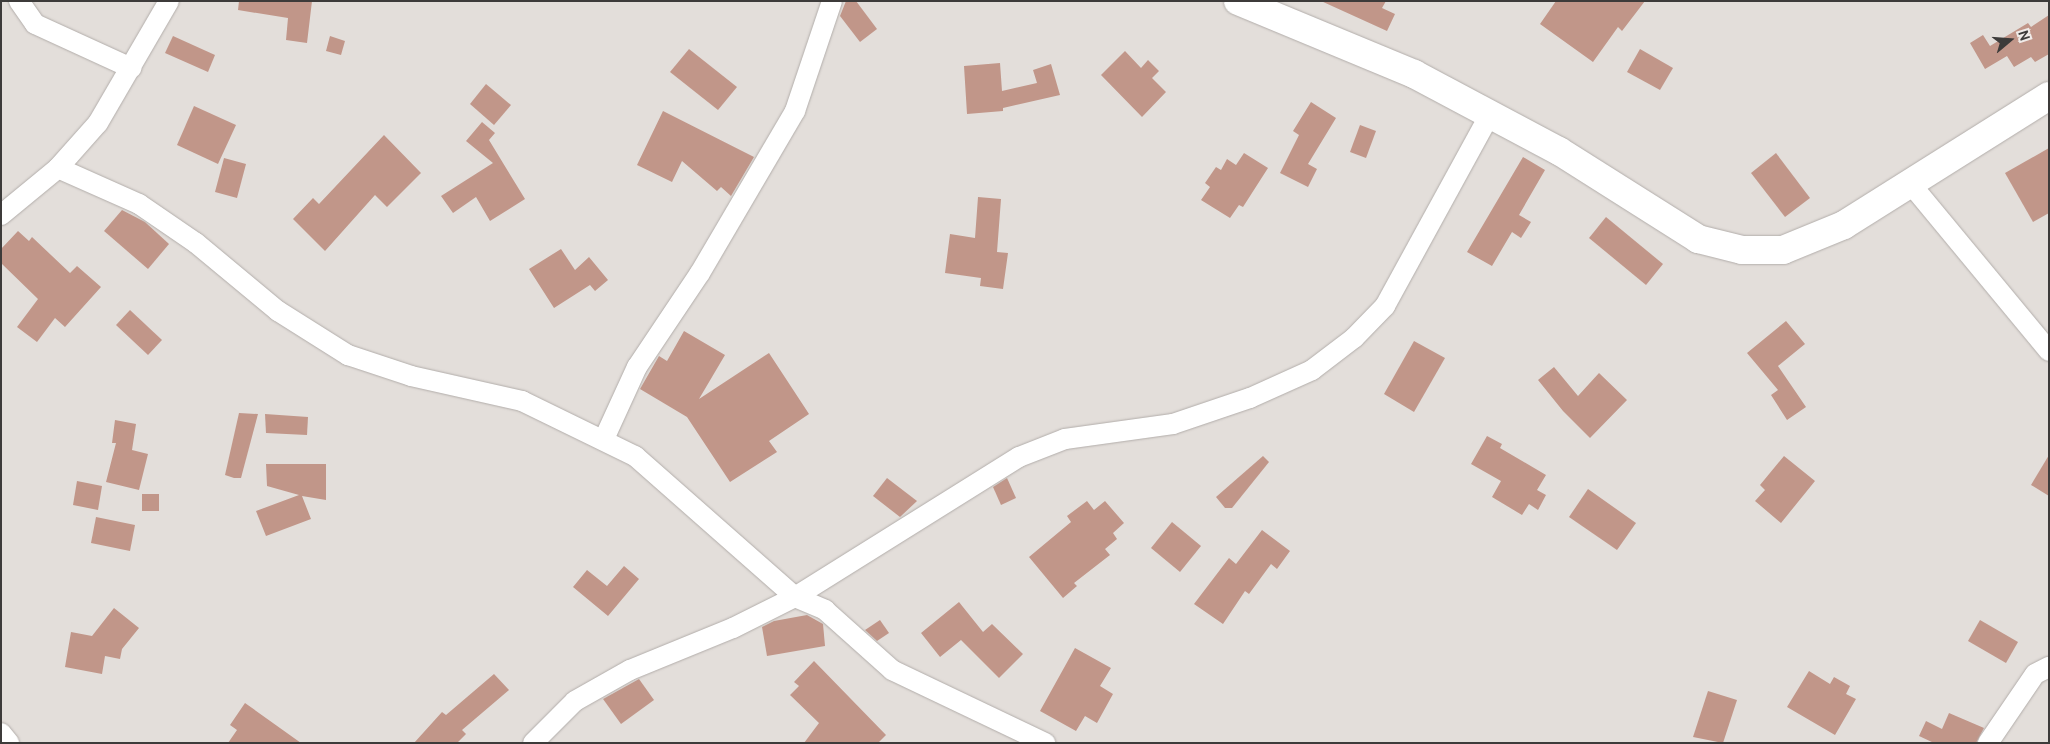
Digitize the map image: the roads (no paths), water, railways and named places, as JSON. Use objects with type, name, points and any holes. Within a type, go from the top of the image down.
[{"type":"main road","points":[[1250,4],[1414,74],[1559,151],[1698,239],[1742,250],[1783,250],[1844,225],[2049,96]]},
{"type":"street","points":[[19,1],[35,24],[131,68]]},
{"type":"street","points":[[1,215],[58,168],[98,123],[169,1]]},
{"type":"street","points":[[604,439],[637,367],[700,273],[795,111],[832,1]]},
{"type":"street","points":[[533,743],[575,701],[630,670],[733,628],[795,597],[1019,457],[1065,439],[1173,424],[1250,398],[1312,370],[1354,338],[1385,306],[1490,114]]},
{"type":"street","points":[[58,168],[139,204],[196,243],[278,311],[348,355],[412,376],[522,401],[604,439],[635,456],[795,597],[825,610],[892,670],[1045,743]]},
{"type":"street","points":[[1910,183],[2049,351]]},
{"type":"street","points":[[1988,743],[2034,674],[2049,667]]},
{"type":"street","points":[[1,733],[9,743]]}]
